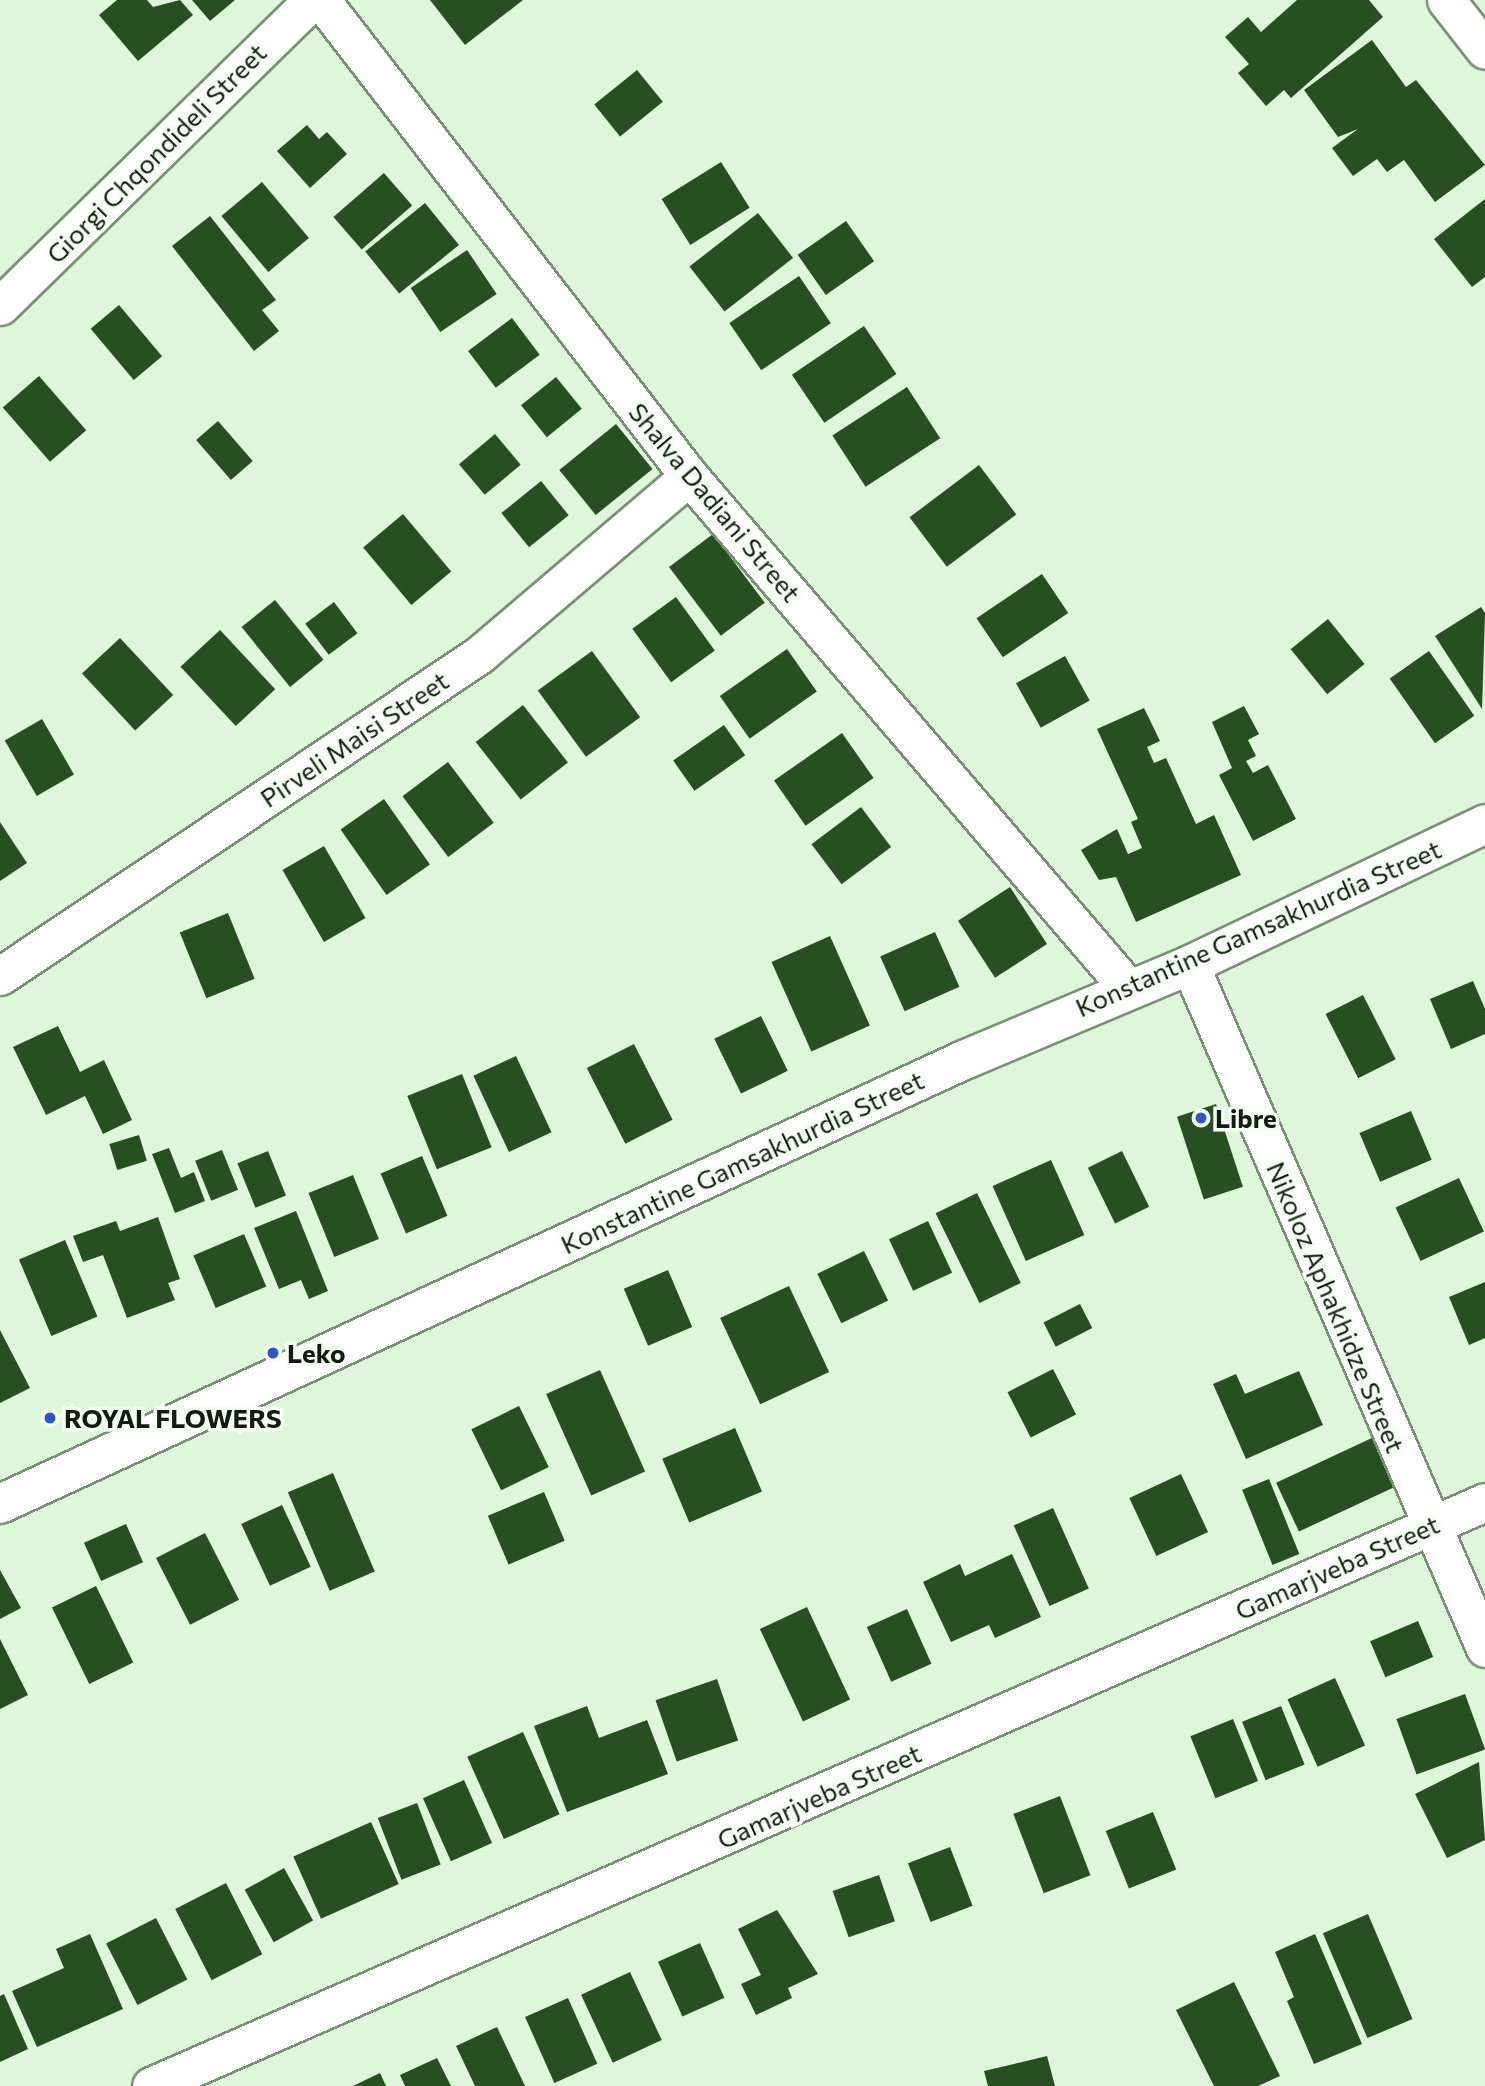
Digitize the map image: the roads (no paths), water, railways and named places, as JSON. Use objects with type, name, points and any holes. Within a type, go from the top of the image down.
[{"type":"main road","name":"Konstantine Gamsakhurdia Street","points":[[0,1504],[1128,988],[1190,965],[1485,824]]},
{"type":"street","name":"Giorgi Chqondideli Street","points":[[0,306],[312,0]]},
{"type":"street","name":"Shalva Dadiani Street","points":[[321,0],[690,476],[1128,988]]},
{"type":"street","points":[[1446,0],[1485,50]]},
{"type":"street","name":"Pirveli Maisi Street","points":[[0,976],[479,655],[690,476]]},
{"type":"street","name":"Nikoloz Aphakhidze Street","points":[[1190,965],[1430,1527],[1485,1648]]},
{"type":"street","name":"Gamarjveba Street","points":[[151,2086],[1485,1502]]},
{"type":"place","name":"Libre","points":[[1201,1118]]},
{"type":"place","name":"Leko","points":[[273,1353]]},
{"type":"place","name":"ROYAL FLOWERS","points":[[50,1418]]}]
